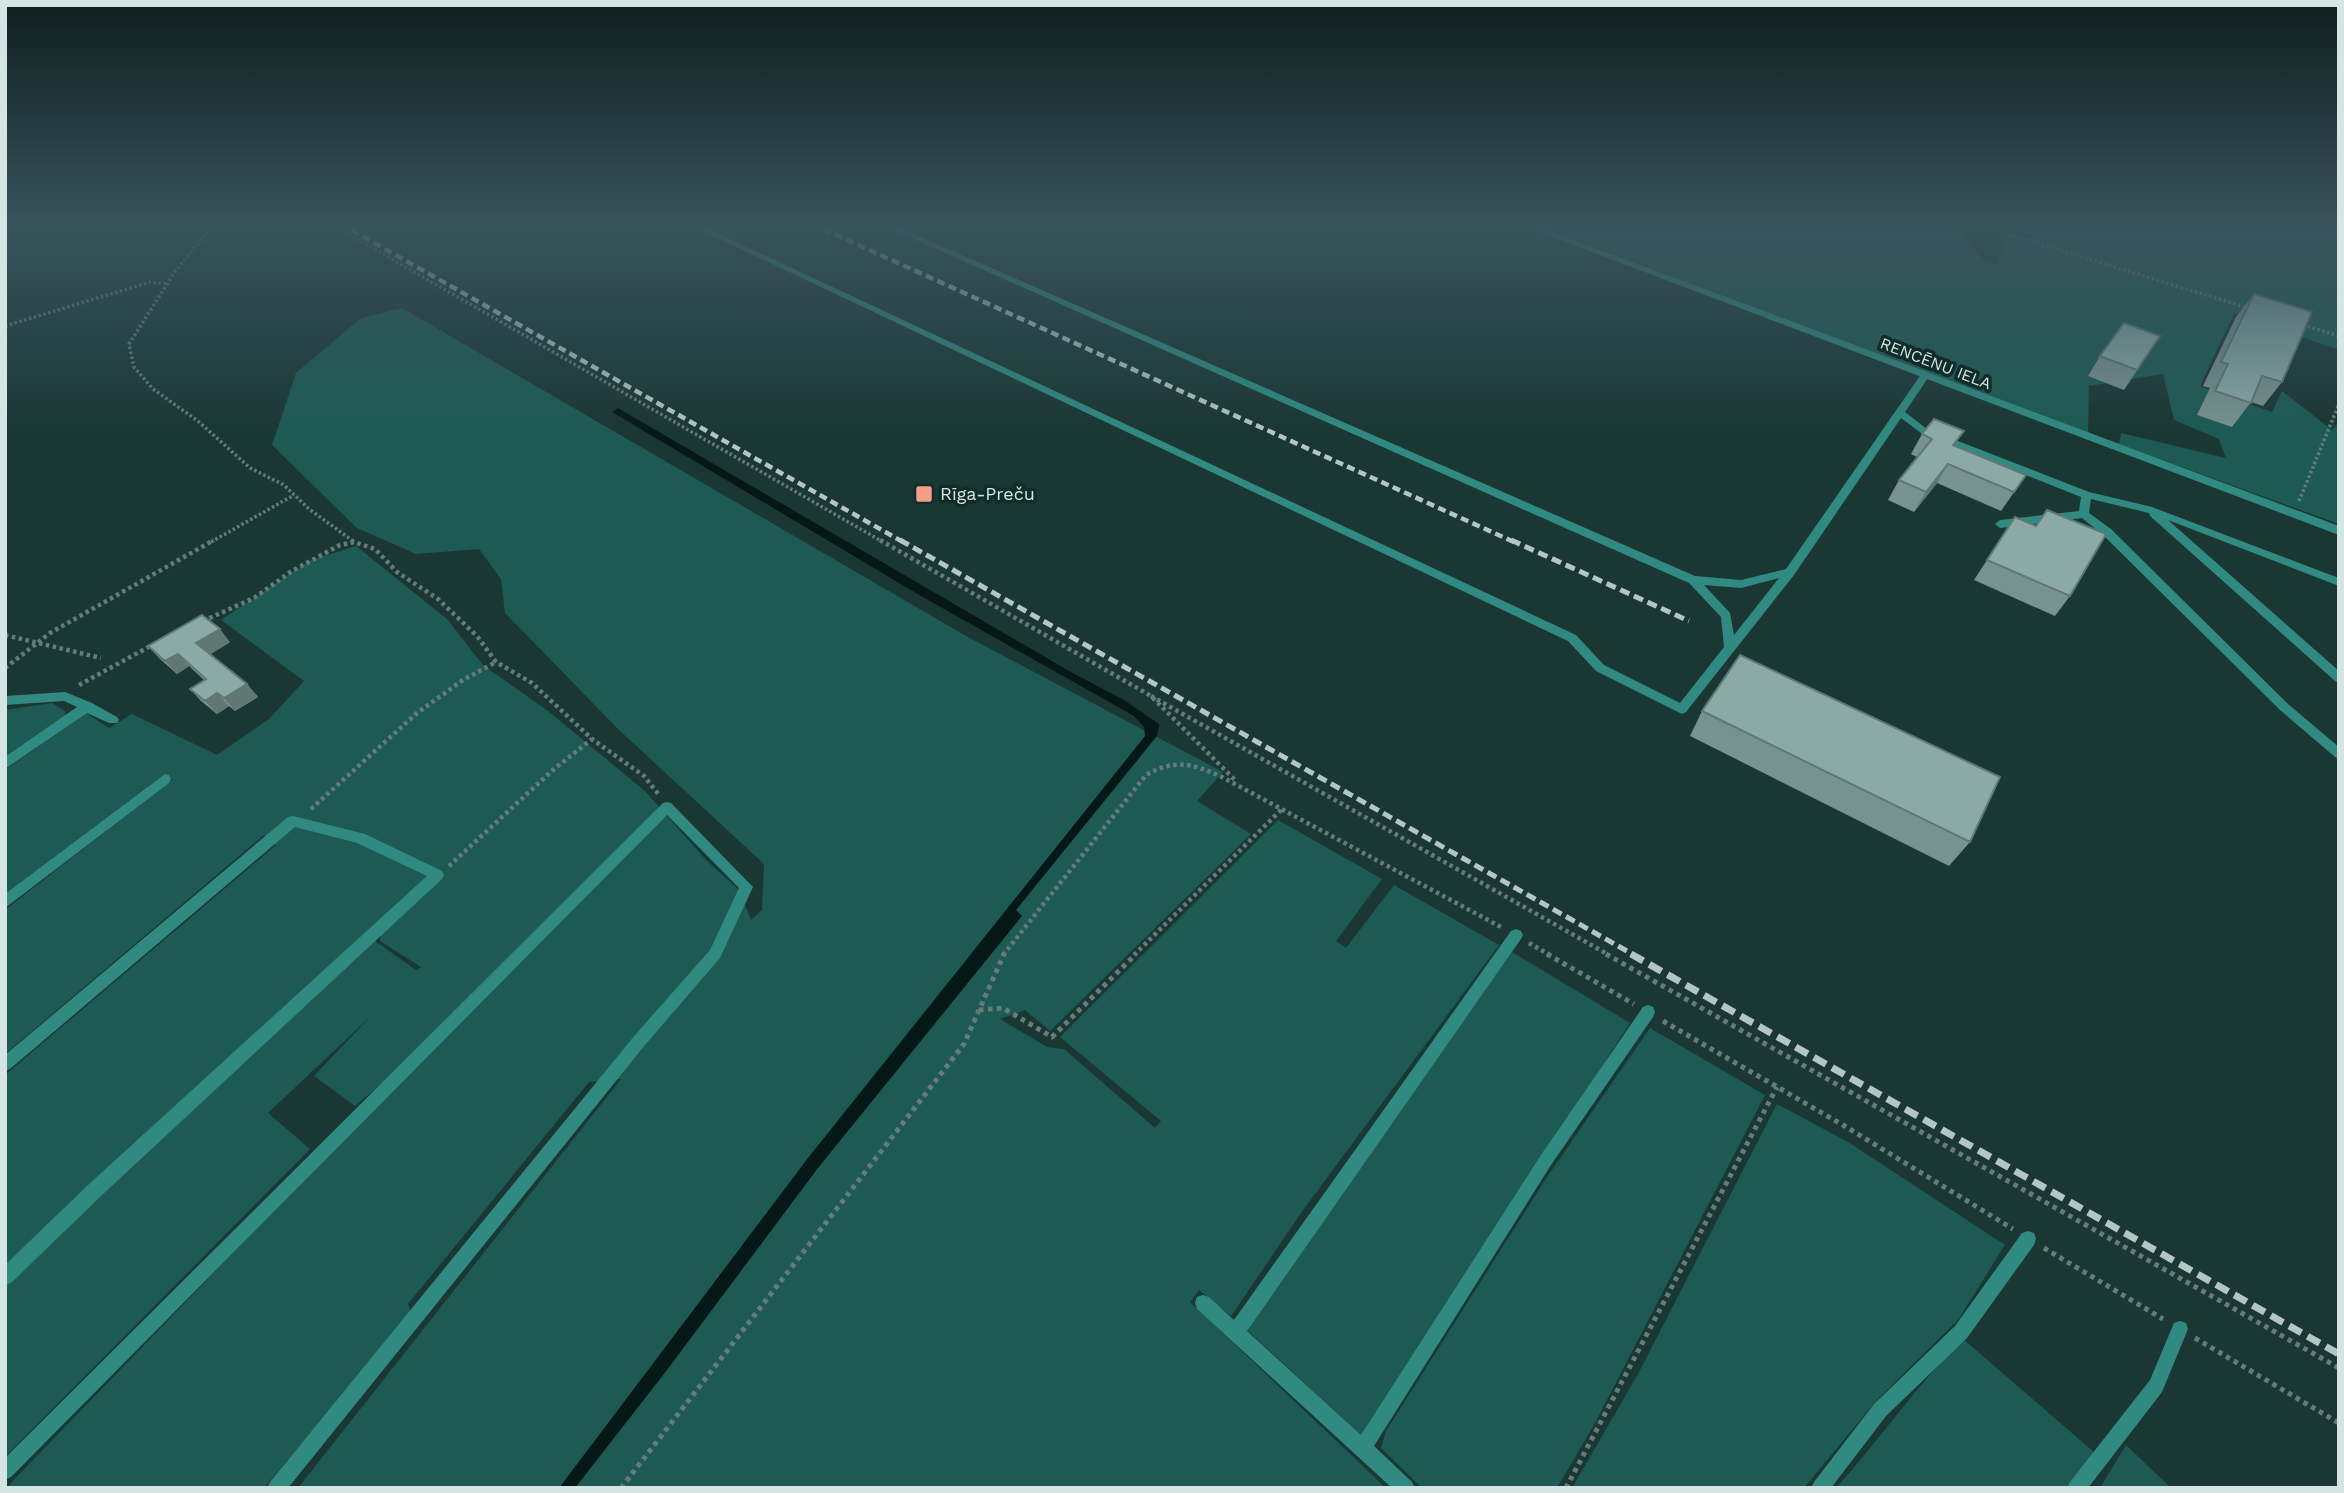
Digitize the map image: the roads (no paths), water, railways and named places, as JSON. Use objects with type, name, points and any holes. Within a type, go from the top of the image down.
[{"type":"street","name":"RENCĒNU IELA","points":[[1708,294],[2339,531]]},
{"type":"lane","points":[[840,294],[1572,638],[1600,668],[1682,709],[1790,572],[1925,375]]},
{"type":"lane","points":[[1042,294],[1693,580],[1741,584],[1790,572]]},
{"type":"lane","points":[[1899,412],[1924,431],[2086,495],[2148,509],[2339,582]]},
{"type":"lane","points":[[2084,514],[2086,495]]},
{"type":"lane","points":[[2148,509],[2339,678]]},
{"type":"lane","points":[[2000,524],[2084,514],[2107,532],[2284,707],[2339,754]]},
{"type":"lane","points":[[1693,580],[1726,616],[1730,648]]},
{"type":"lane","points":[[5,701],[65,696],[113,720]]},
{"type":"lane","points":[[5,764],[88,706]]},
{"type":"lane","points":[[5,902],[165,779]]},
{"type":"lane","points":[[5,1471],[667,807],[746,887],[715,954],[640,1040],[276,1488]]},
{"type":"lane","points":[[5,1064],[293,821],[360,838],[437,875],[94,1191],[5,1277]]},
{"type":"lane","points":[[1237,1331],[1516,935]]},
{"type":"lane","points":[[1363,1447],[1546,1160],[1648,1012]]},
{"type":"lane","points":[[1820,1488],[1880,1410],[1961,1332],[2028,1239]]},
{"type":"lane","points":[[1203,1303],[1237,1331],[1406,1488]]},
{"type":"lane","points":[[2076,1488],[2156,1386],[2180,1329]]},
{"type":"railway","points":[[464,294],[903,542]]},
{"type":"railway","points":[[966,294],[1514,542]]},
{"type":"railway","points":[[900,540],[1634,955]]},
{"type":"railway","points":[[1511,540],[1689,621]]},
{"type":"railway","points":[[1631,954],[2339,1354]]},
{"type":"place","name":"Rīga-Preču","points":[[924,494]]}]
